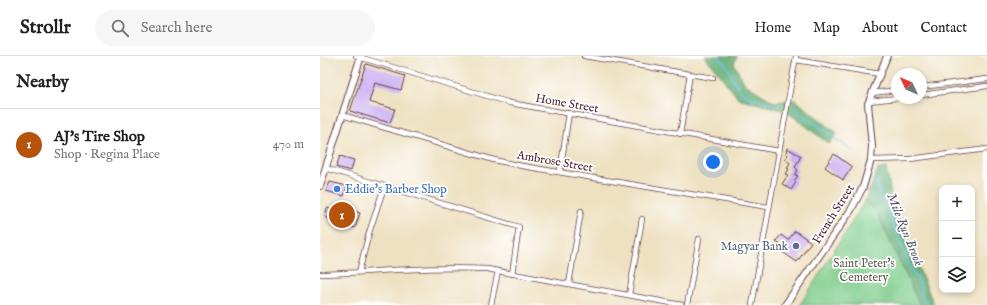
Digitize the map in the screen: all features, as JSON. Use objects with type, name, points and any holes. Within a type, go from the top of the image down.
[{"type":"main road","points":[[320,186],[359,56]]},
{"type":"main road","name":"French Street","points":[[786,305],[852,207],[863,187],[871,160],[871,133],[868,107],[869,101],[888,56]]},
{"type":"street","name":"Home Street","points":[[359,56],[510,103],[779,151]]},
{"type":"street","points":[[584,56],[713,78]]},
{"type":"street","points":[[752,305],[768,207],[796,58],[880,74]]},
{"type":"street","points":[[680,134],[690,74]]},
{"type":"street","points":[[927,86],[987,79]]},
{"type":"street","points":[[959,83],[960,90]]},
{"type":"street","points":[[927,94],[987,86]]},
{"type":"street","points":[[872,93],[891,91]]},
{"type":"street","points":[[869,101],[891,99]]},
{"type":"street","points":[[560,172],[569,114]]},
{"type":"street","name":"Ambrose Street","points":[[342,115],[494,160],[768,207]]},
{"type":"street","points":[[871,160],[910,158],[987,149]]},
{"type":"street","points":[[325,168],[519,227],[512,274]]},
{"type":"street","points":[[359,272],[384,187]]},
{"type":"street","points":[[569,284],[581,211]]},
{"type":"street","points":[[629,296],[642,219]]},
{"type":"street","points":[[687,305],[699,239]]},
{"type":"street","points":[[320,274],[460,268],[498,271],[682,305]]},
{"type":"street","points":[[491,305],[498,271]]},
{"type":"green space","points":[[705,56],[737,56],[734,64],[745,84],[774,102],[795,100],[837,133],[829,144],[786,111],[738,98]]},
{"type":"green space","points":[[886,168],[891,193],[890,199],[934,305],[920,305],[877,213],[865,201],[878,169]]},
{"type":"green space","name":"Saint Peter's Cemetery","points":[[865,201],[877,213],[920,305],[800,305]]},
{"type":"building","points":[[366,64],[405,76],[401,90],[375,83],[369,102],[395,109],[390,123],[350,111]]},
{"type":"building","points":[[787,148],[801,156],[795,167],[798,170],[795,175],[798,176],[794,181],[796,182],[791,190],[782,184],[788,175],[786,174],[789,169],[787,168],[790,163],[785,159],[788,155],[786,154]]},
{"type":"building","points":[[834,154],[852,167],[843,180],[825,167]]},
{"type":"building","points":[[340,156],[354,160],[351,171],[336,167]]},
{"type":"building","name":"Eddie's Barber Shop","points":[[330,182],[347,186],[344,196],[326,191]]},
{"type":"building","points":[[335,205],[360,213],[355,228],[325,217],[327,208],[333,210]]},
{"type":"building","name":"Magyar Bank","points":[[795,231],[811,242],[797,262],[781,251],[784,246],[776,241],[781,235],[788,240]]},
{"type":"waterway","name":"Mile Run Brook","points":[[718,56],[726,65],[741,92],[751,98],[779,106]]},
{"type":"waterway","name":"Mile Run Brook","points":[[794,109],[853,151]]},
{"type":"waterway","name":"Mile Run Brook","points":[[877,182],[880,196],[889,212],[911,270],[917,278],[921,287],[922,296],[927,305]]},
{"type":"place","name":"Eddie's Barber Shop","points":[[337,189]]},
{"type":"place","name":"AJ's Tire Shop","points":[[342,215]]},
{"type":"place","name":"Magyar Bank","points":[[796,246]]}]
